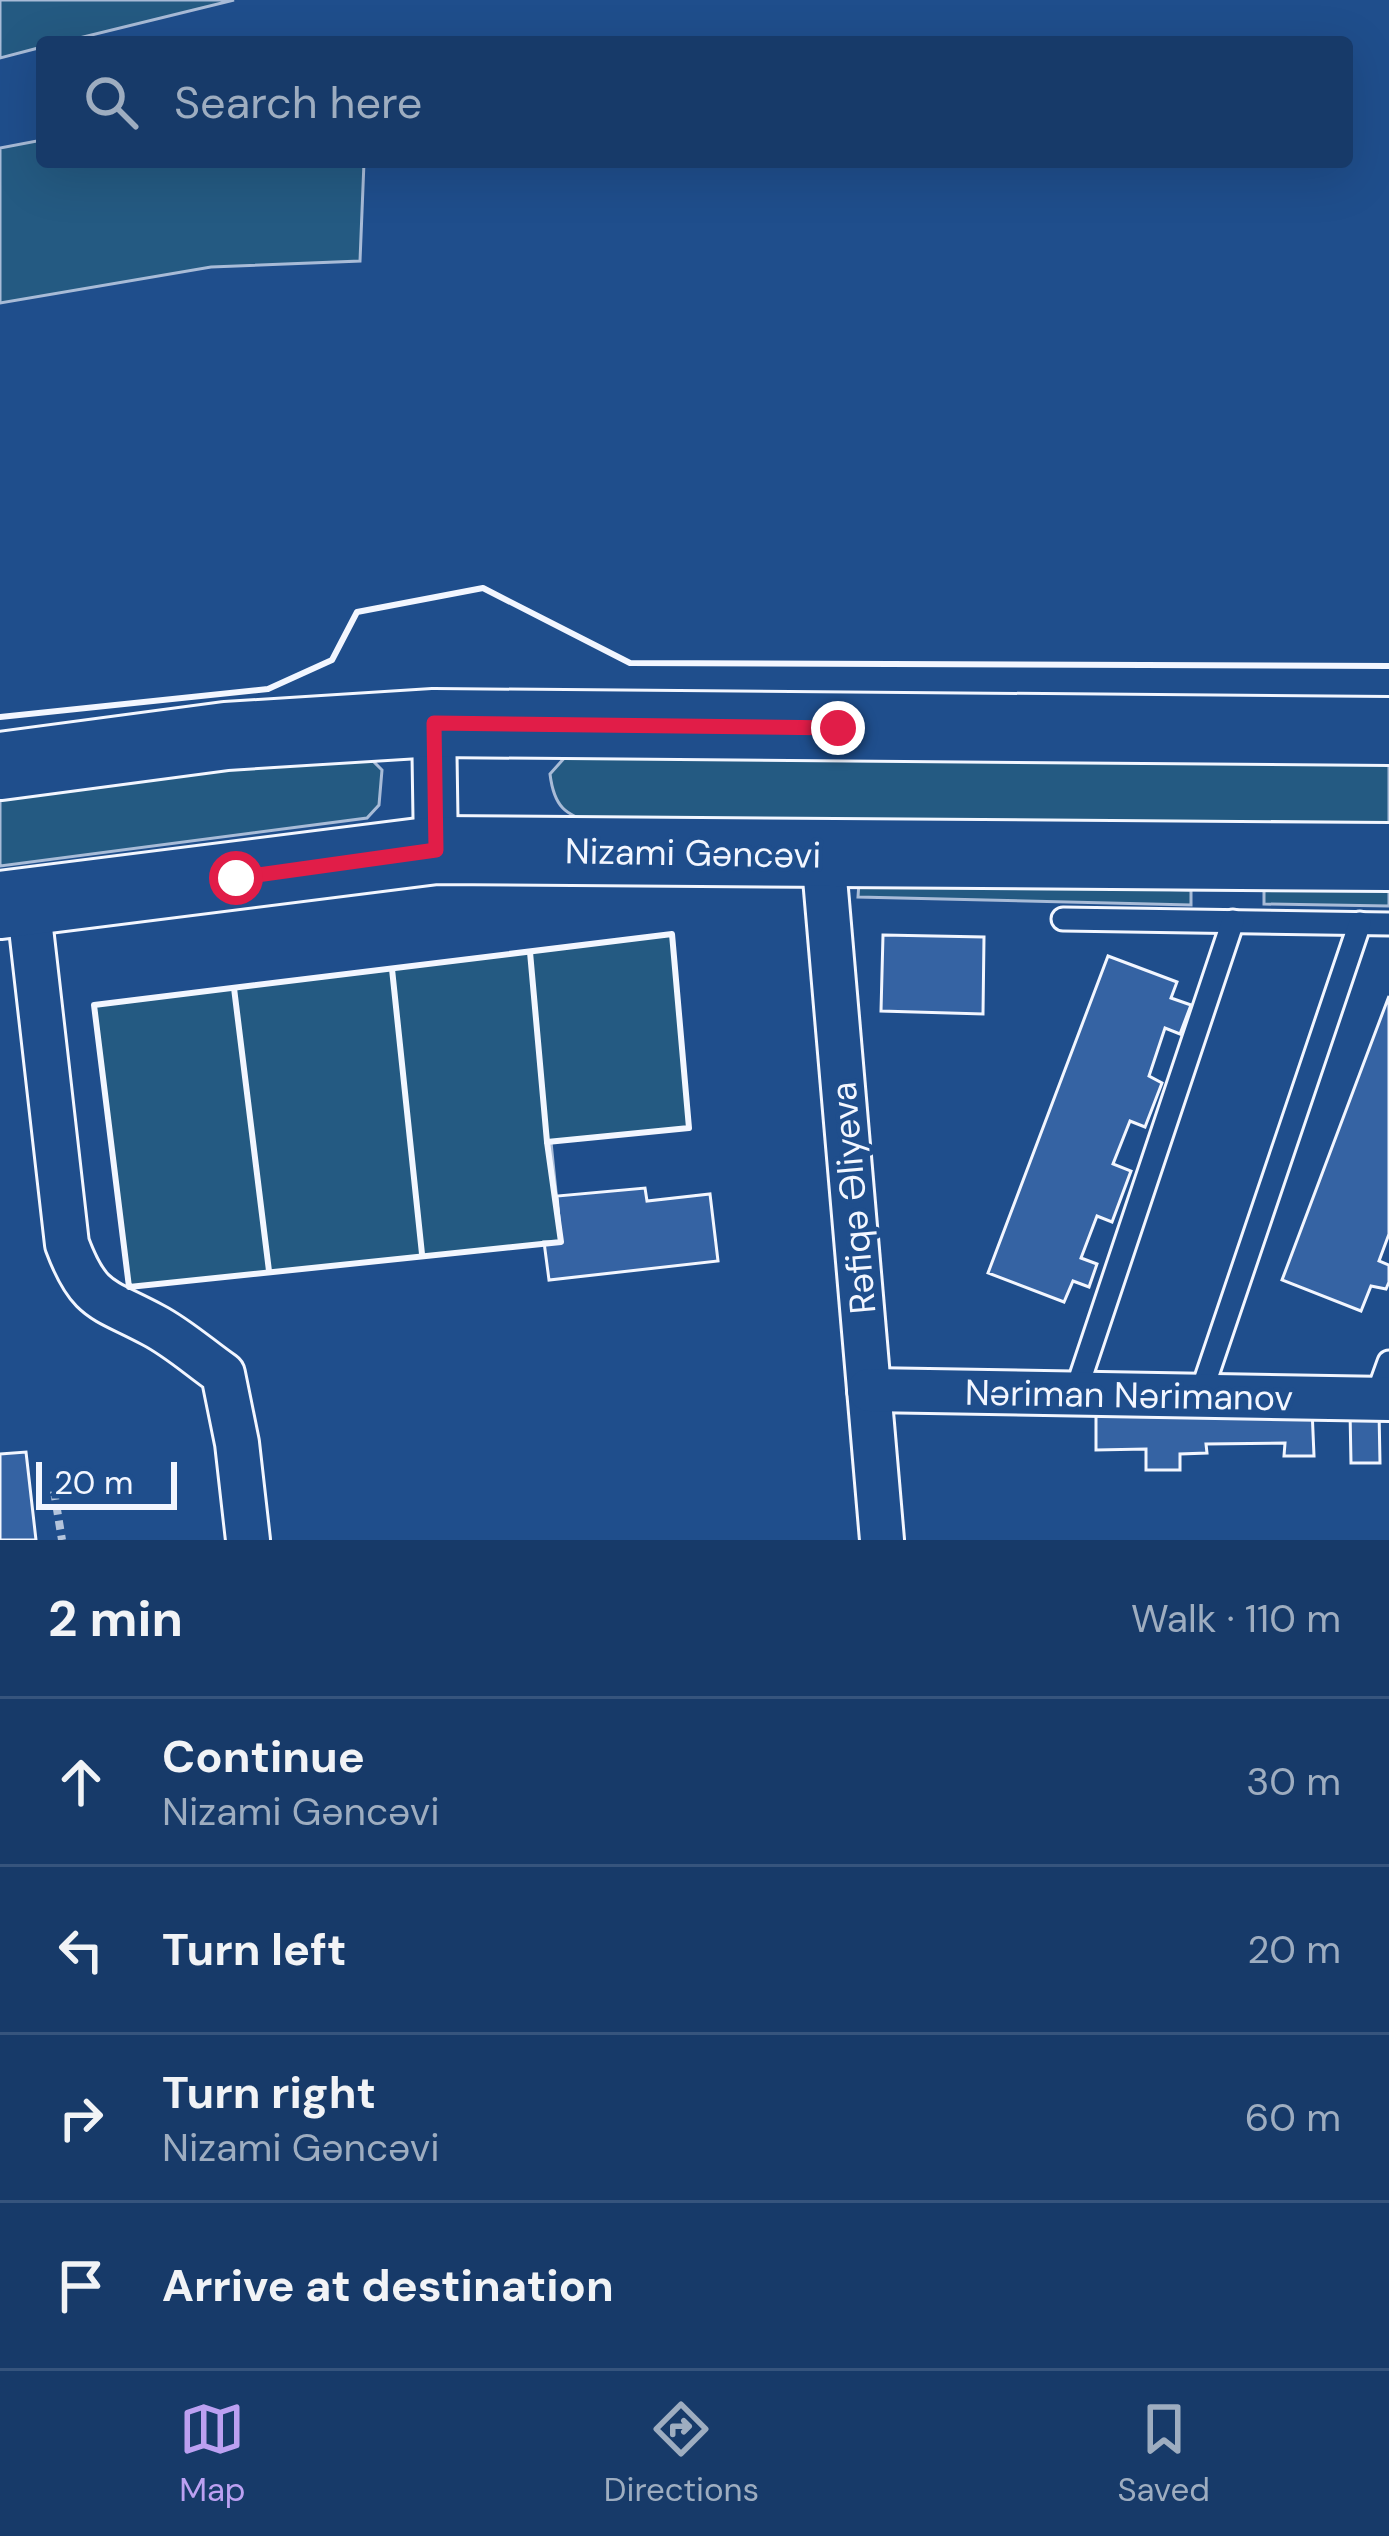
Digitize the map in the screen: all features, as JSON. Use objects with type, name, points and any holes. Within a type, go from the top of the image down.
[{"type":"main road","points":[[0,766],[226,736],[434,723],[1389,731]]},
{"type":"main road","name":"Nizami Gəncəvi","points":[[14,903],[436,850],[1389,857]]},
{"type":"street","points":[[434,723],[436,850]]},
{"type":"street","name":"Rəfiqə Əliyeva","points":[[823,855],[882,1540]]},
{"type":"street","points":[[14,903],[67,1244],[79,1275],[104,1304],[155,1326],[223,1374],[248,1540]]},
{"type":"street","name":"Nəriman Nərimanov","points":[[869,1390],[1200,1396],[1385,1386]]},
{"type":"lane","points":[[1064,919],[1389,923]]},
{"type":"lane","points":[[1076,1394],[1233,921]]},
{"type":"lane","points":[[1200,1396],[1360,923]]},
{"type":"path","points":[[54,1491],[62,1540]]},
{"type":"shaded area","points":[[0,0],[234,0],[87,36],[36,36],[36,49],[0,58]]},
{"type":"shaded area","points":[[36,141],[36,168],[364,168],[360,261],[211,267],[0,303],[0,148]]},
{"type":"shaded area","points":[[344,747],[369,757],[382,770],[379,805],[367,818],[0,866],[0,790]]},
{"type":"shaded area","points":[[1389,750],[1389,829],[595,824],[563,808],[550,774],[567,755]]},
{"type":"shaded area","points":[[859,882],[1191,890],[1191,905],[858,897]]},
{"type":"shaded area","points":[[1264,888],[1389,890],[1389,906],[1264,904]]},
{"type":"shaded area","points":[[672,934],[689,1128],[551,1142],[561,1242],[129,1287],[94,1005]]},
{"type":"building","points":[[883,935],[984,937],[983,1014],[881,1011]]},
{"type":"building","points":[[1108,956],[1177,982],[1171,998],[1191,1005],[1180,1034],[1165,1028],[1149,1076],[1162,1083],[1145,1127],[1130,1121],[1113,1164],[1131,1171],[1112,1222],[1097,1216],[1081,1258],[1097,1264],[1089,1287],[1073,1281],[1064,1302],[988,1273]]},
{"type":"building","points":[[1389,996],[1389,1234],[1379,1261],[1389,1265],[1389,1282],[1386,1289],[1371,1286],[1361,1311],[1282,1280]]},
{"type":"building","points":[[645,1188],[647,1201],[710,1194],[718,1261],[549,1280],[544,1242],[561,1242],[557,1196]]},
{"type":"building","points":[[1096,1404],[1312,1409],[1314,1456],[1284,1456],[1285,1443],[1206,1444],[1207,1453],[1180,1454],[1180,1470],[1146,1470],[1146,1449],[1096,1450]]},
{"type":"building","points":[[1350,1411],[1379,1411],[1380,1463],[1351,1463]]},
{"type":"building","points":[[26,1452],[36,1540],[0,1540],[0,1454]]},
{"type":"wall","points":[[0,717],[268,689],[332,660],[357,612],[483,588],[630,663],[1389,666]]},
{"type":"wall","points":[[672,934],[689,1128],[547,1142],[561,1242],[129,1287],[94,1005],[672,934]]},
{"type":"wall","points":[[530,952],[547,1142]]},
{"type":"wall","points":[[392,969],[422,1254]]},
{"type":"wall","points":[[234,988],[269,1271]]},
{"type":"route","points":[[236,878],[436,850],[434,723],[838,728]]}]
